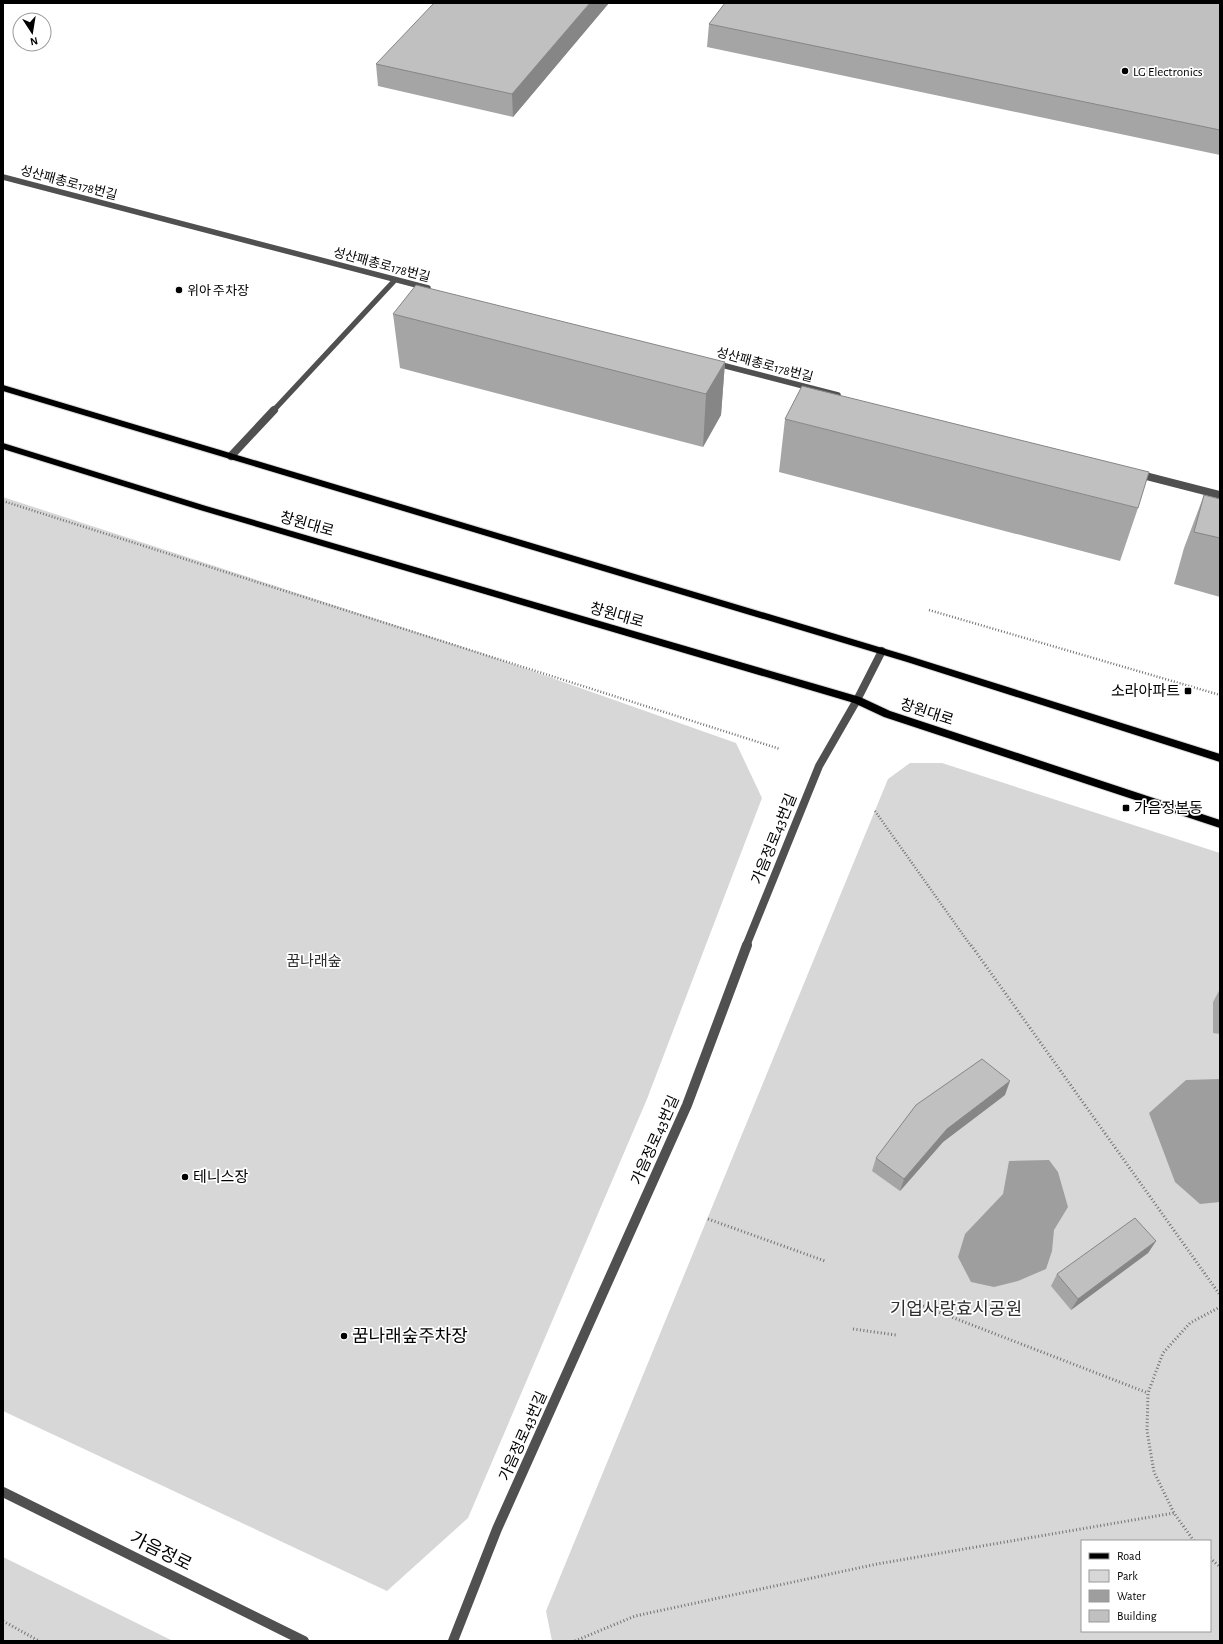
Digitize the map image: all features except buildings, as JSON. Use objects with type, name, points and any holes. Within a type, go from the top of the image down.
[{"type":"main road","points":[[3,388],[882,650],[1220,758]]},
{"type":"main road","name":"창원대로","points":[[3,446],[203,508],[856,700],[887,714],[1220,824]]},
{"type":"street","name":"성산패총로178번길","points":[[3,177],[433,290]]},
{"type":"street","points":[[231,456],[394,280]]},
{"type":"street","name":"성산패총로178번길","points":[[703,360],[842,396]]},
{"type":"street","points":[[1127,471],[1220,495]]},
{"type":"street","name":"가음정로43번길","points":[[452,1641],[497,1529],[687,1104],[750,936],[819,766],[882,650]]},
{"type":"street","name":"가음정로","points":[[3,1492],[304,1641]]},
{"type":"path","points":[[3,501],[780,749]]},
{"type":"path","points":[[929,610],[1220,695]]},
{"type":"path","points":[[875,811],[1220,1296]]},
{"type":"path","points":[[708,1219],[825,1261]]},
{"type":"path","points":[[923,1306],[1148,1392]]},
{"type":"path","points":[[1193,1540],[1174,1513],[1154,1472],[1147,1431],[1148,1392],[1163,1353],[1190,1323],[1220,1307]]},
{"type":"path","points":[[853,1329],[896,1335]]},
{"type":"path","points":[[575,1641],[635,1616],[877,1564],[1174,1513]]},
{"type":"path","points":[[1211,1559],[1220,1567]]},
{"type":"path","points":[[3,1622],[39,1641]]},
{"type":"green space","name":"꿈나래숲","points":[[3,497],[481,653],[736,743],[762,798],[647,1099],[468,1518],[387,1591],[3,1411]]},
{"type":"green space","name":"기업사랑효시공원","points":[[910,763],[942,763],[1220,853],[1220,1641],[552,1641],[546,1611],[888,779]]},
{"type":"green space","points":[[3,1557],[173,1641],[3,1641]]},
{"type":"water","points":[[1220,1079],[1220,1202],[1200,1204],[1175,1182],[1149,1113],[1186,1080]]},
{"type":"water","points":[[1049,1160],[1058,1172],[1068,1207],[1054,1230],[1052,1251],[1046,1269],[1018,1281],[994,1287],[971,1282],[958,1257],[965,1234],[1003,1194],[1009,1161]]},
{"type":"place","name":"LG Electronics","points":[[1125,71]]},
{"type":"place","name":"위아 주차장","points":[[179,290]]},
{"type":"place","name":"소라아파트","points":[[1188,691]]},
{"type":"place","name":"가음정본동","points":[[1126,808]]},
{"type":"place","name":"테니스장","points":[[185,1177]]},
{"type":"place","name":"꿈나래숲주차장","points":[[344,1336]]}]
